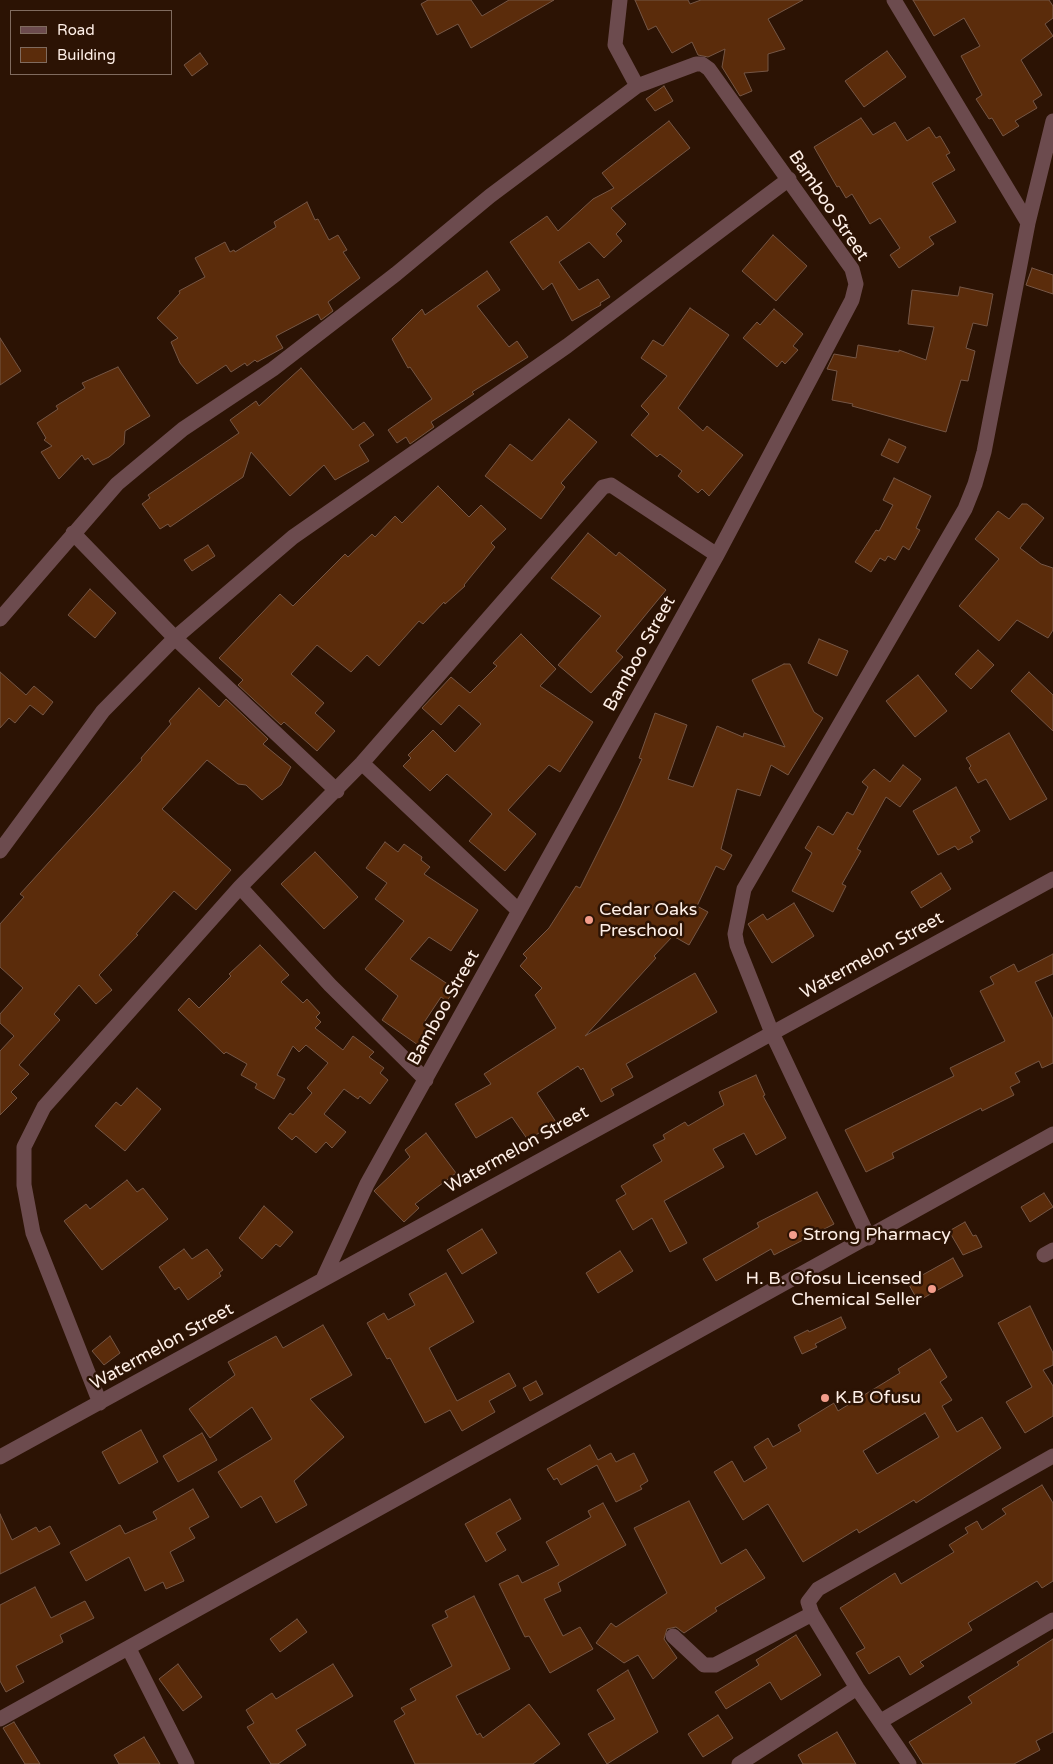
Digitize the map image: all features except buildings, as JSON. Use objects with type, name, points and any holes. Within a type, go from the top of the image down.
[{"type":"street","points":[[0,619],[117,484],[183,429],[273,369],[396,274],[490,196],[637,86],[615,45],[620,0]]},
{"type":"street","points":[[894,0],[1028,223]]},
{"type":"street","name":"Bamboo Street","points":[[324,1277],[367,1184],[717,555],[852,300],[856,284],[852,269],[709,69],[702,64],[696,64],[637,86]]},
{"type":"street","points":[[869,1238],[772,1033],[737,945],[735,934],[744,889],[965,509],[975,484],[984,452],[1028,223],[1053,121]]},
{"type":"street","points":[[0,851],[103,711],[175,638],[293,537],[567,346],[789,179]]},
{"type":"street","points":[[100,1403],[33,1233],[24,1185],[24,1147],[44,1106],[240,887],[337,791],[603,487],[612,485],[717,555]]},
{"type":"street","points":[[73,533],[175,638],[337,791]]},
{"type":"street","points":[[362,763],[520,911]]},
{"type":"street","name":"Watermelon Street","points":[[0,1457],[324,1277],[1053,879]]},
{"type":"street","points":[[240,887],[330,985],[426,1080]]},
{"type":"street","points":[[0,1719],[130,1649],[1053,1134]]},
{"type":"street","points":[[909,1764],[857,1688],[812,1614],[808,1602],[818,1589],[1053,1456]]},
{"type":"street","points":[[672,1636],[704,1665],[715,1665],[812,1614]]},
{"type":"street","points":[[881,1721],[1053,1620]]},
{"type":"street","points":[[130,1649],[187,1764]]},
{"type":"street","points":[[739,1764],[857,1688]]},
{"type":"place","name":"Cedar Oaks Preschool","points":[[589,920]]},
{"type":"place","name":"Strong Pharmacy","points":[[793,1235]]},
{"type":"place","name":"H. B. Ofosu Licensed Chemical Seller","points":[[932,1289]]},
{"type":"place","name":"K.B Ofusu","points":[[825,1398]]}]
